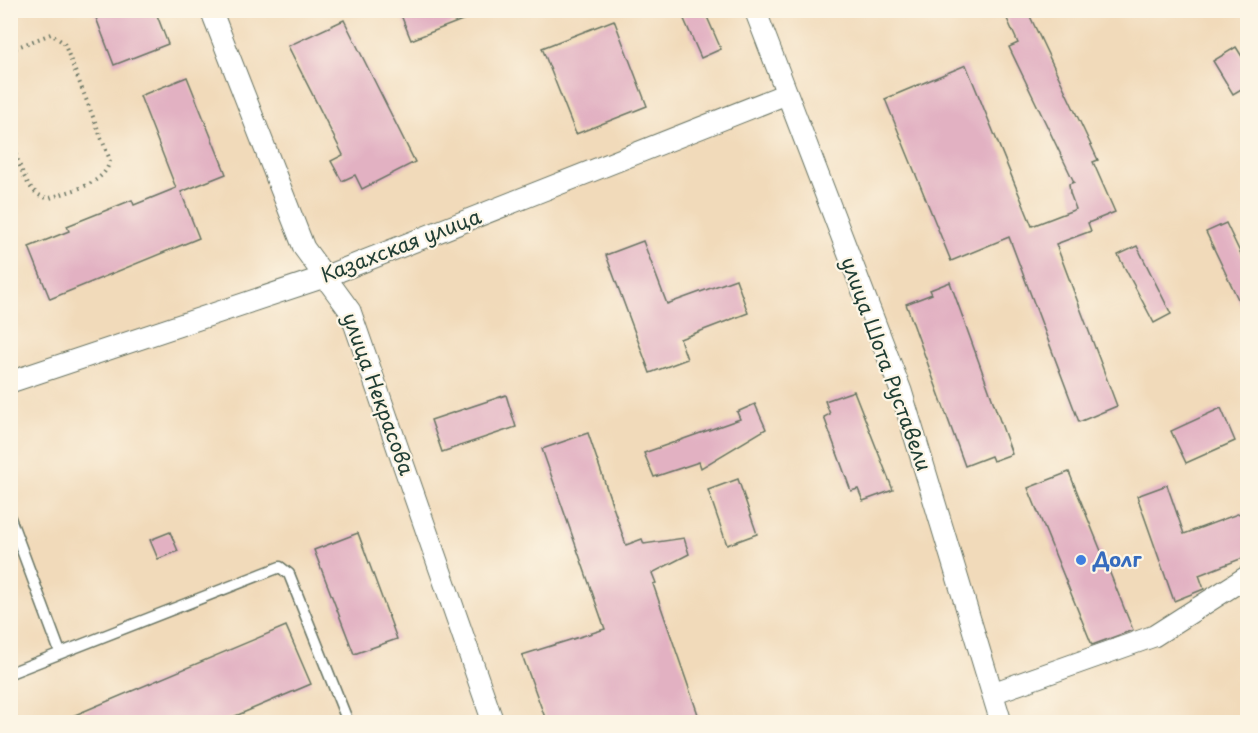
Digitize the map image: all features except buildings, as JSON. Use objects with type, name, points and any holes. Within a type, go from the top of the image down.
[{"type":"street","name":"улица Некрасова","points":[[211,10],[304,248],[350,311],[493,723]]},
{"type":"street","name":"улица Шота Руставели","points":[[755,10],[901,391],[1001,723]]},
{"type":"street","name":"Казахская улица","points":[[10,382],[324,277],[786,94]]},
{"type":"street","points":[[993,693],[1154,636],[1248,576]]},
{"type":"lane","points":[[10,518],[60,652]]},
{"type":"lane","points":[[10,673],[280,567],[290,574],[348,723]]},
{"type":"path","points":[[10,50],[51,34],[64,43],[110,160],[108,168],[98,180],[50,198],[44,198],[31,189],[10,137]]},
{"type":"place","name":"Долг","points":[[1081,560]]}]
